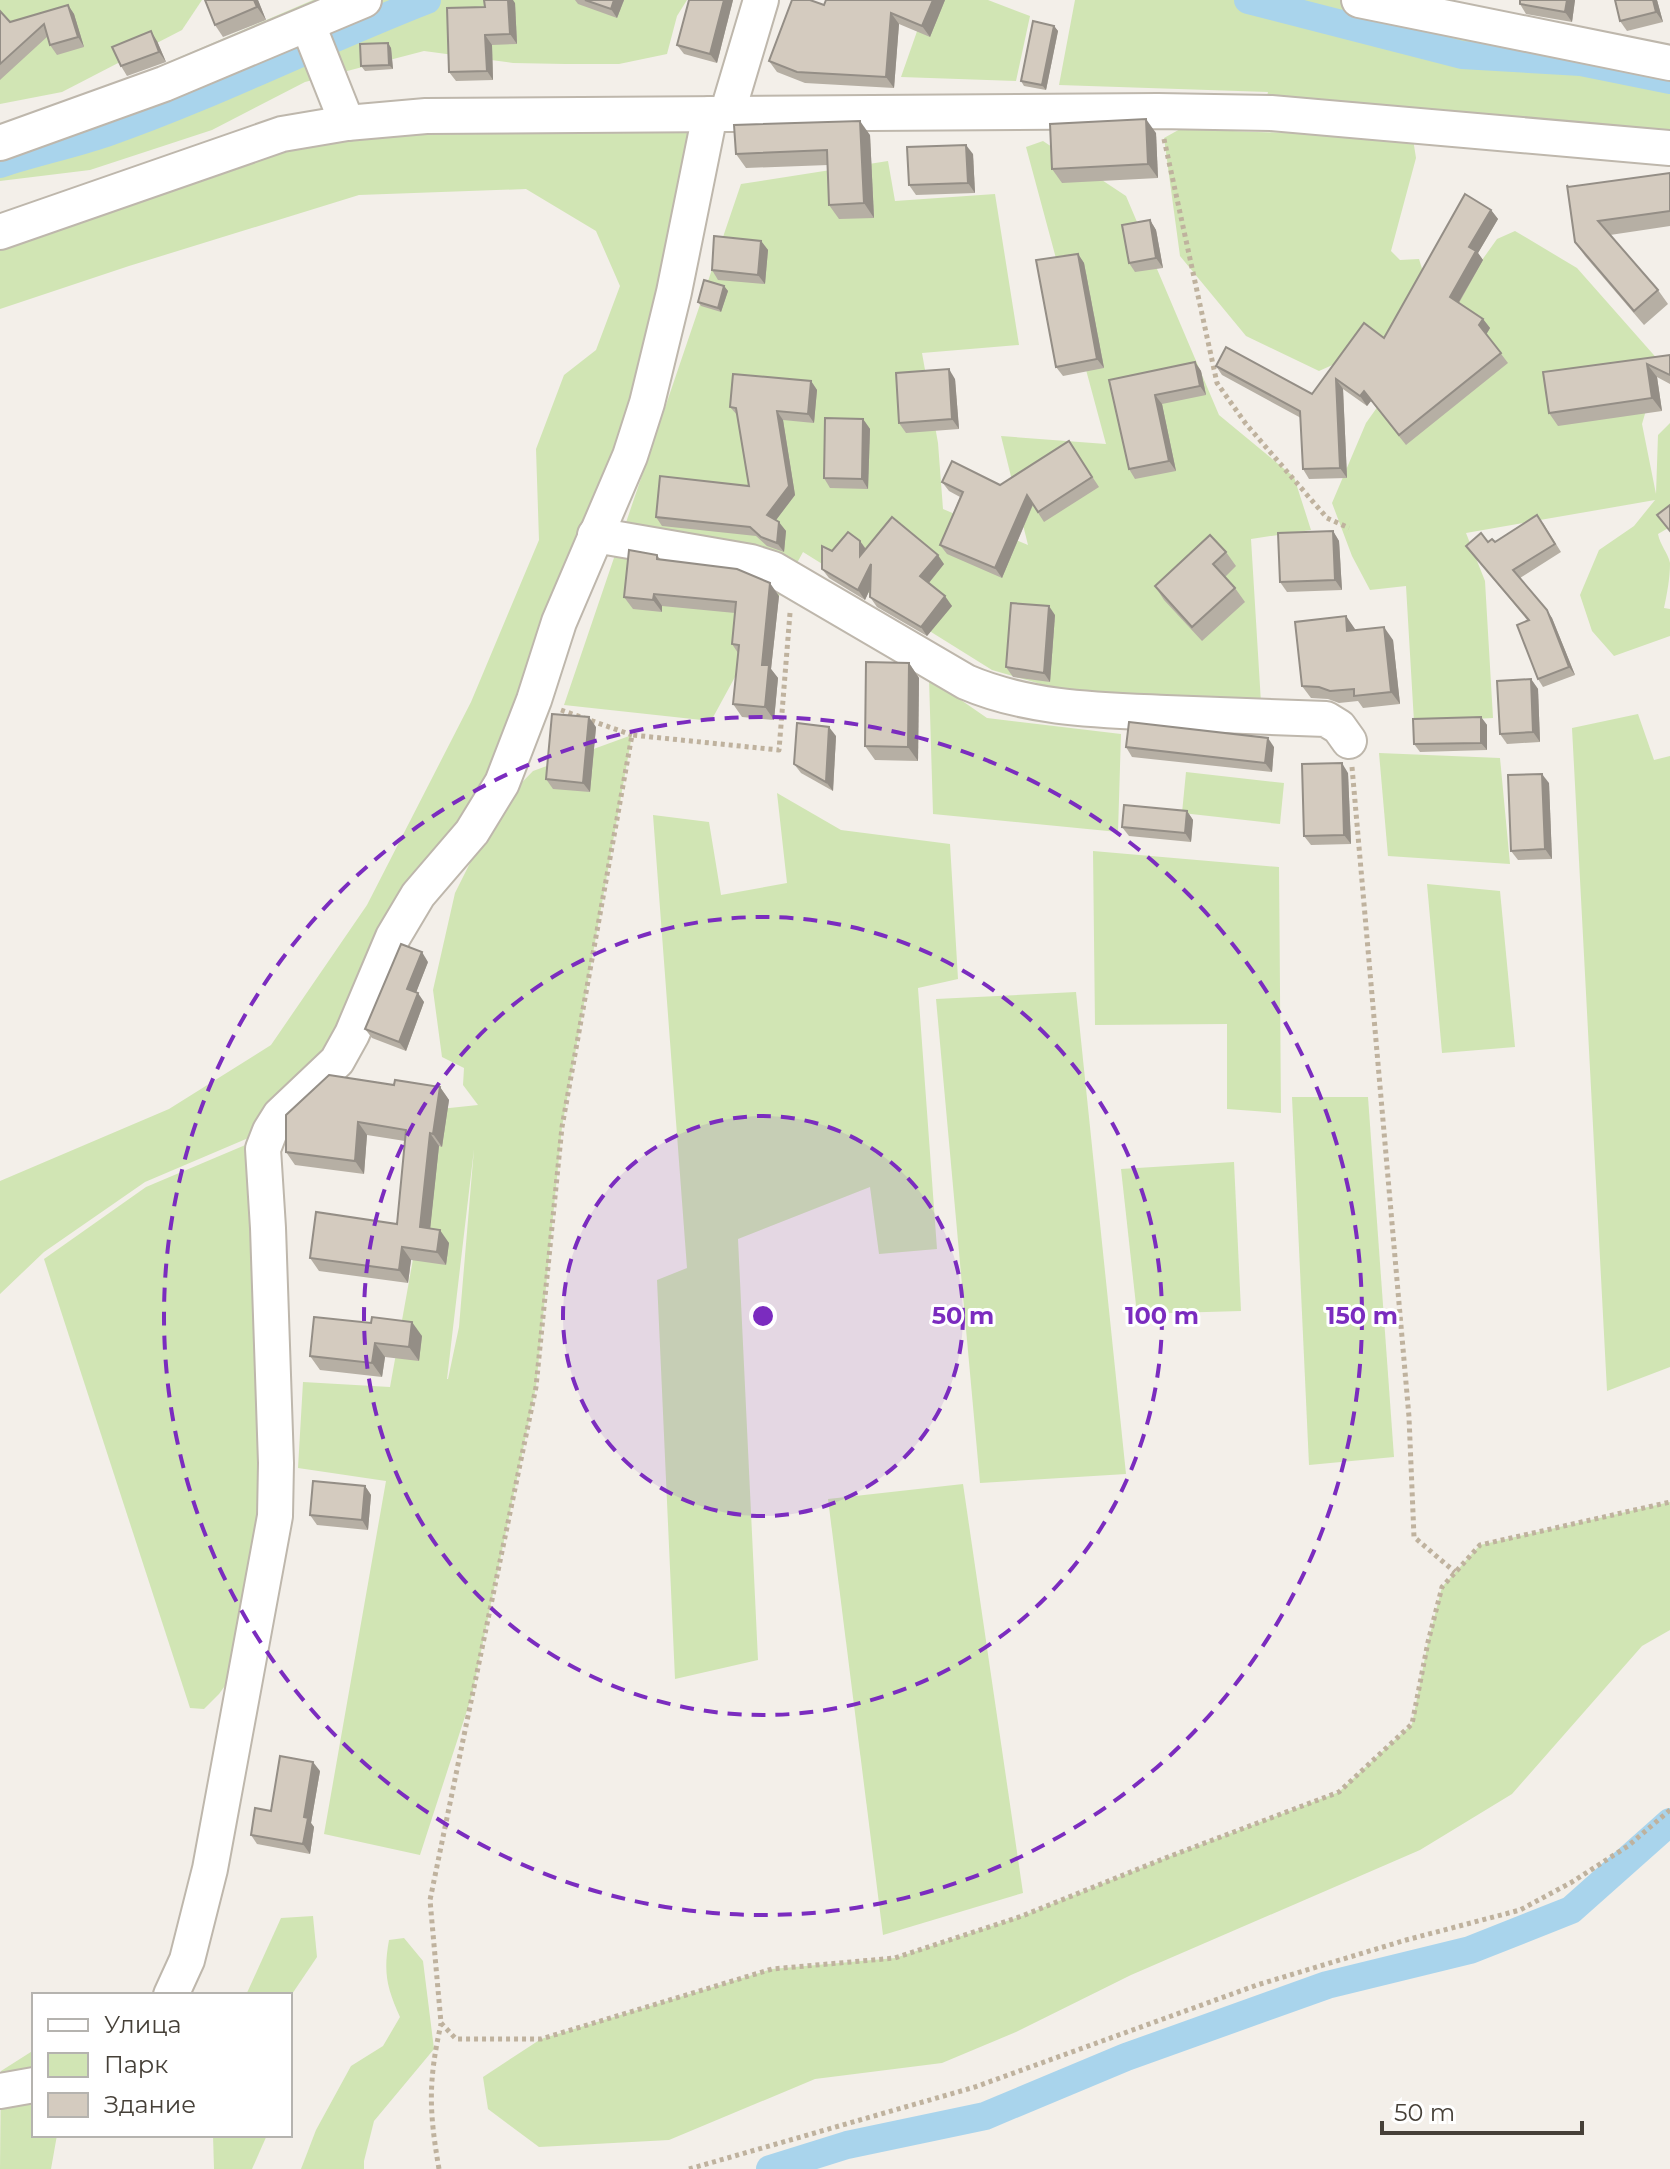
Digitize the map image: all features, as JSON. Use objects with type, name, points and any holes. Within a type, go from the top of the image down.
[{"type":"street","points":[[0,143],[312,33],[364,0]]},
{"type":"street","points":[[172,1993],[187,1960],[210,1869],[275,1516],[276,1447],[263,1149],[280,1115],[337,1061],[399,926],[418,895],[472,832],[502,783],[534,700],[559,622],[630,456],[647,403],[719,114],[761,0]]},
{"type":"street","points":[[1359,0],[1670,63]]},
{"type":"street","points":[[312,33],[347,123]]},
{"type":"street","points":[[0,232],[282,134],[347,123],[426,116],[1158,111],[1271,113],[1670,148]]},
{"type":"street","points":[[595,535],[751,562],[793,580],[966,682],[991,693],[1098,710],[1326,719],[1339,727],[1349,741]]},
{"type":"street","points":[[0,2091],[32,2085]]},
{"type":"path","points":[[1158,111],[1217,383],[1246,424],[1327,518],[1349,528]]},
{"type":"path","points":[[534,700],[632,735],[779,750],[793,580]]},
{"type":"path","points":[[439,2169],[430,2101],[431,2069],[441,2023],[430,1900],[536,1387],[562,1127],[632,735]]},
{"type":"path","points":[[1349,741],[1409,1417],[1414,1537],[1455,1572]]},
{"type":"path","points":[[441,2023],[456,2039],[541,2039],[772,1969],[895,1958],[1022,1916],[1339,1792],[1412,1724],[1442,1587],[1480,1545],[1670,1502]]},
{"type":"path","points":[[689,2169],[975,2087],[1257,1985],[1406,1940],[1520,1910],[1572,1882],[1628,1846],[1670,1810]]},
{"type":"green space","points":[[0,0],[202,0],[182,30],[62,92],[0,104]]},
{"type":"green space","points":[[313,0],[687,0],[677,16],[667,54],[619,64],[565,64],[513,63],[424,51],[305,82],[212,130],[90,170],[0,181],[0,128],[68,105]]},
{"type":"green space","points":[[928,0],[988,0],[1030,16],[1016,81],[901,77]]},
{"type":"green space","points":[[1075,0],[1390,0],[1611,38],[1670,45],[1670,136],[1264,109],[1268,92],[1059,85]]},
{"type":"green space","points":[[728,107],[517,762],[320,1069],[274,1127],[145,1182],[44,1252],[0,1294],[0,1181],[169,1109],[271,1045],[367,905],[471,702],[539,540],[536,449],[564,375],[596,350],[620,286],[596,231],[526,189],[359,195],[0,309],[0,228],[216,148]]},
{"type":"green space","points":[[1182,128],[1413,139],[1416,158],[1391,251],[1400,260],[1419,259],[1424,275],[1402,334],[1319,371],[1246,336],[1180,256],[1164,138]]},
{"type":"green space","points":[[1043,141],[1126,196],[1219,415],[1294,477],[1311,530],[1251,539],[1261,703],[1107,703],[992,670],[803,552],[711,721],[564,705],[741,184],[888,161],[895,201],[995,194],[1019,345],[922,353],[938,443],[943,509],[1028,545],[1001,436],[1106,444],[1026,147]]},
{"type":"green space","points":[[1515,231],[1577,268],[1660,362],[1642,424],[1656,494],[1658,435],[1670,423],[1670,527],[1658,534],[1670,563],[1664,608],[1670,609],[1670,636],[1614,656],[1592,631],[1580,595],[1599,550],[1634,526],[1655,500],[1466,533],[1485,581],[1493,718],[1414,722],[1406,586],[1370,590],[1352,556],[1332,503],[1366,423],[1497,239]]},
{"type":"green space","points":[[929,678],[987,718],[1121,734],[1118,832],[933,814]]},
{"type":"green space","points":[[1638,714],[1654,760],[1670,756],[1670,1367],[1607,1391],[1572,728]]},
{"type":"green space","points":[[632,735],[562,1127],[536,1387],[472,1695],[420,1855],[324,1834],[386,1481],[298,1468],[303,1382],[390,1387],[440,1109],[478,1105],[463,1085],[464,1068],[442,1057],[433,990],[455,893],[498,807],[533,771]],"holes":[[[474,1149],[459,1327],[447,1379]]]},
{"type":"green space","points":[[1379,753],[1500,758],[1510,864],[1388,856]]},
{"type":"green space","points":[[1186,772],[1284,783],[1280,824],[1182,813]]},
{"type":"green space","points":[[777,793],[841,830],[950,844],[958,979],[918,988],[937,1249],[879,1254],[870,1187],[738,1239],[758,1660],[675,1679],[657,1280],[687,1268],[653,815],[709,822],[721,895],[787,883]]},
{"type":"green space","points":[[1093,851],[1279,867],[1281,1113],[1227,1109],[1227,1024],[1095,1025]]},
{"type":"green space","points":[[1427,884],[1500,891],[1515,1047],[1442,1053]]},
{"type":"green space","points":[[1076,992],[1126,1474],[980,1483],[936,999]]},
{"type":"green space","points":[[1292,1097],[1368,1097],[1394,1457],[1309,1465]]},
{"type":"green space","points":[[269,1135],[282,1225],[275,1617],[219,1694],[204,1709],[190,1708],[44,1259],[146,1187]]},
{"type":"green space","points":[[1234,1162],[1241,1311],[1137,1314],[1121,1169]]},
{"type":"green space","points":[[963,1484],[1023,1893],[883,1935],[828,1499]]},
{"type":"green space","points":[[1670,1502],[1670,1630],[1642,1646],[1512,1794],[1420,1850],[1131,1975],[1016,2032],[942,2063],[815,2079],[669,2140],[539,2147],[488,2109],[483,2077],[541,2039],[772,1969],[895,1958],[1022,1916],[1339,1792],[1412,1724],[1442,1587],[1480,1545]]},
{"type":"green space","points":[[313,1916],[317,1957],[292,1994],[247,1993],[281,1918]]},
{"type":"green space","points":[[404,1938],[423,1961],[434,2049],[374,2121],[364,2169],[301,2169],[316,2130],[351,2066],[383,2046],[400,2017],[389,1989],[386,1962],[389,1940]]},
{"type":"green space","points":[[32,2051],[32,2137],[57,2137],[51,2169],[0,2169],[1,2071]]},
{"type":"green space","points":[[213,2137],[266,2137],[252,2169],[214,2169]]},
{"type":"building","points":[[205,0],[254,0],[257,7],[215,25]]},
{"type":"building","points":[[484,0],[508,0],[510,34],[485,35],[487,71],[449,72],[447,8],[485,7]]},
{"type":"building","points":[[585,0],[614,0],[611,9]]},
{"type":"building","points":[[689,0],[724,0],[710,54],[677,45]]},
{"type":"building","points":[[792,0],[810,0],[824,5],[826,0],[933,0],[922,26],[891,13],[886,77],[797,72],[769,61]]},
{"type":"building","points":[[1520,0],[1567,0],[1565,12],[1520,4]]},
{"type":"building","points":[[1615,0],[1653,0],[1656,12],[1620,21]]},
{"type":"building","points":[[68,5],[78,37],[50,45],[44,24],[0,64],[0,11],[10,22]]},
{"type":"building","points":[[1033,21],[1054,26],[1042,85],[1021,81]]},
{"type":"building","points":[[151,31],[159,52],[121,66],[112,47]]},
{"type":"building","points":[[388,43],[389,65],[361,66],[360,44]]},
{"type":"building","points":[[1146,119],[1148,164],[1052,169],[1050,124]]},
{"type":"building","points":[[860,121],[864,203],[829,205],[827,150],[736,154],[734,125]]},
{"type":"building","points":[[966,145],[968,183],[909,185],[907,147]]},
{"type":"building","points":[[1670,173],[1670,211],[1598,221],[1658,290],[1634,311],[1575,242],[1567,185]]},
{"type":"building","points":[[1465,194],[1491,210],[1469,247],[1476,251],[1450,297],[1483,319],[1479,325],[1501,353],[1399,435],[1364,391],[1360,396],[1336,379],[1340,468],[1303,469],[1300,411],[1216,366],[1226,347],[1312,394],[1364,323],[1384,338]]},
{"type":"building","points":[[1150,220],[1156,258],[1129,263],[1122,225]]},
{"type":"building","points":[[714,236],[761,241],[758,275],[712,270]]},
{"type":"building","points":[[1078,254],[1097,359],[1056,367],[1036,260]]},
{"type":"building","points":[[704,280],[724,286],[718,308],[698,302]]},
{"type":"building","points":[[1670,355],[1670,375],[1647,364],[1652,398],[1549,413],[1543,372]]},
{"type":"building","points":[[1195,362],[1200,386],[1155,395],[1169,461],[1129,469],[1109,380]]},
{"type":"building","points":[[949,369],[952,419],[899,423],[896,373]]},
{"type":"building","points":[[733,374],[811,381],[808,414],[777,411],[789,486],[767,515],[779,522],[777,543],[761,537],[750,527],[656,517],[660,476],[749,486],[736,408],[730,407]]},
{"type":"building","points":[[825,418],[863,419],[862,479],[824,478]]},
{"type":"building","points":[[1069,441],[1092,477],[1038,512],[1027,495],[995,568],[940,545],[963,492],[942,482],[952,461],[1000,485]]},
{"type":"building","points":[[1670,505],[1670,531],[1657,515]]},
{"type":"building","points":[[1537,515],[1555,544],[1513,570],[1547,610],[1569,667],[1538,679],[1517,625],[1529,620],[1466,546],[1481,533],[1488,542],[1492,539],[1495,542]]},
{"type":"building","points":[[892,517],[938,555],[920,576],[945,596],[921,627],[870,597],[871,564],[858,590],[822,569],[822,546],[832,551],[848,532],[860,541],[860,556]]},
{"type":"building","points":[[1333,531],[1335,580],[1280,582],[1278,533]]},
{"type":"building","points":[[1210,535],[1226,552],[1213,564],[1235,588],[1192,627],[1155,586]]},
{"type":"building","points":[[629,550],[657,555],[657,559],[737,569],[770,583],[762,665],[769,665],[765,707],[733,704],[739,645],[732,644],[736,602],[654,594],[653,600],[624,597]]},
{"type":"building","points":[[1011,603],[1049,606],[1044,673],[1006,667]]},
{"type":"building","points":[[1346,616],[1347,631],[1384,627],[1391,692],[1354,696],[1354,689],[1330,691],[1302,686],[1295,622]]},
{"type":"building","points":[[866,662],[909,663],[908,747],[865,746]]},
{"type":"building","points":[[1531,679],[1533,732],[1500,734],[1497,681]]},
{"type":"building","points":[[552,714],[589,717],[583,783],[546,779]]},
{"type":"building","points":[[1481,717],[1481,743],[1414,744],[1413,719]]},
{"type":"building","points":[[1129,722],[1268,738],[1265,763],[1126,747]]},
{"type":"building","points":[[797,723],[829,727],[826,782],[794,764]]},
{"type":"building","points":[[1342,763],[1344,835],[1304,836],[1302,764]]},
{"type":"building","points":[[1542,774],[1545,849],[1511,851],[1508,775]]},
{"type":"building","points":[[1124,805],[1187,811],[1185,833],[1122,827]]},
{"type":"building","points":[[401,944],[422,952],[407,989],[418,993],[399,1042],[365,1029]]},
{"type":"building","points":[[329,1075],[394,1085],[395,1080],[440,1087],[433,1134],[430,1133],[420,1227],[440,1230],[437,1252],[402,1247],[399,1270],[310,1258],[316,1212],[397,1224],[406,1130],[358,1122],[355,1161],[286,1152],[286,1115]]},
{"type":"building","points":[[314,1317],[371,1323],[372,1317],[412,1322],[409,1347],[375,1343],[372,1363],[310,1356]]},
{"type":"building","points":[[313,1481],[365,1486],[362,1520],[310,1515]]},
{"type":"building","points":[[280,1756],[313,1762],[303,1844],[251,1835],[255,1808],[271,1811]]},
{"type":"waterway","points":[[0,164],[147,118],[427,0]]},
{"type":"waterway","points":[[1248,0],[1462,55],[1581,62],[1670,80]]},
{"type":"waterway","points":[[770,2169],[847,2145],[985,2116],[1126,2057],[1327,1985],[1470,1950],[1571,1910],[1670,1822]]}]
